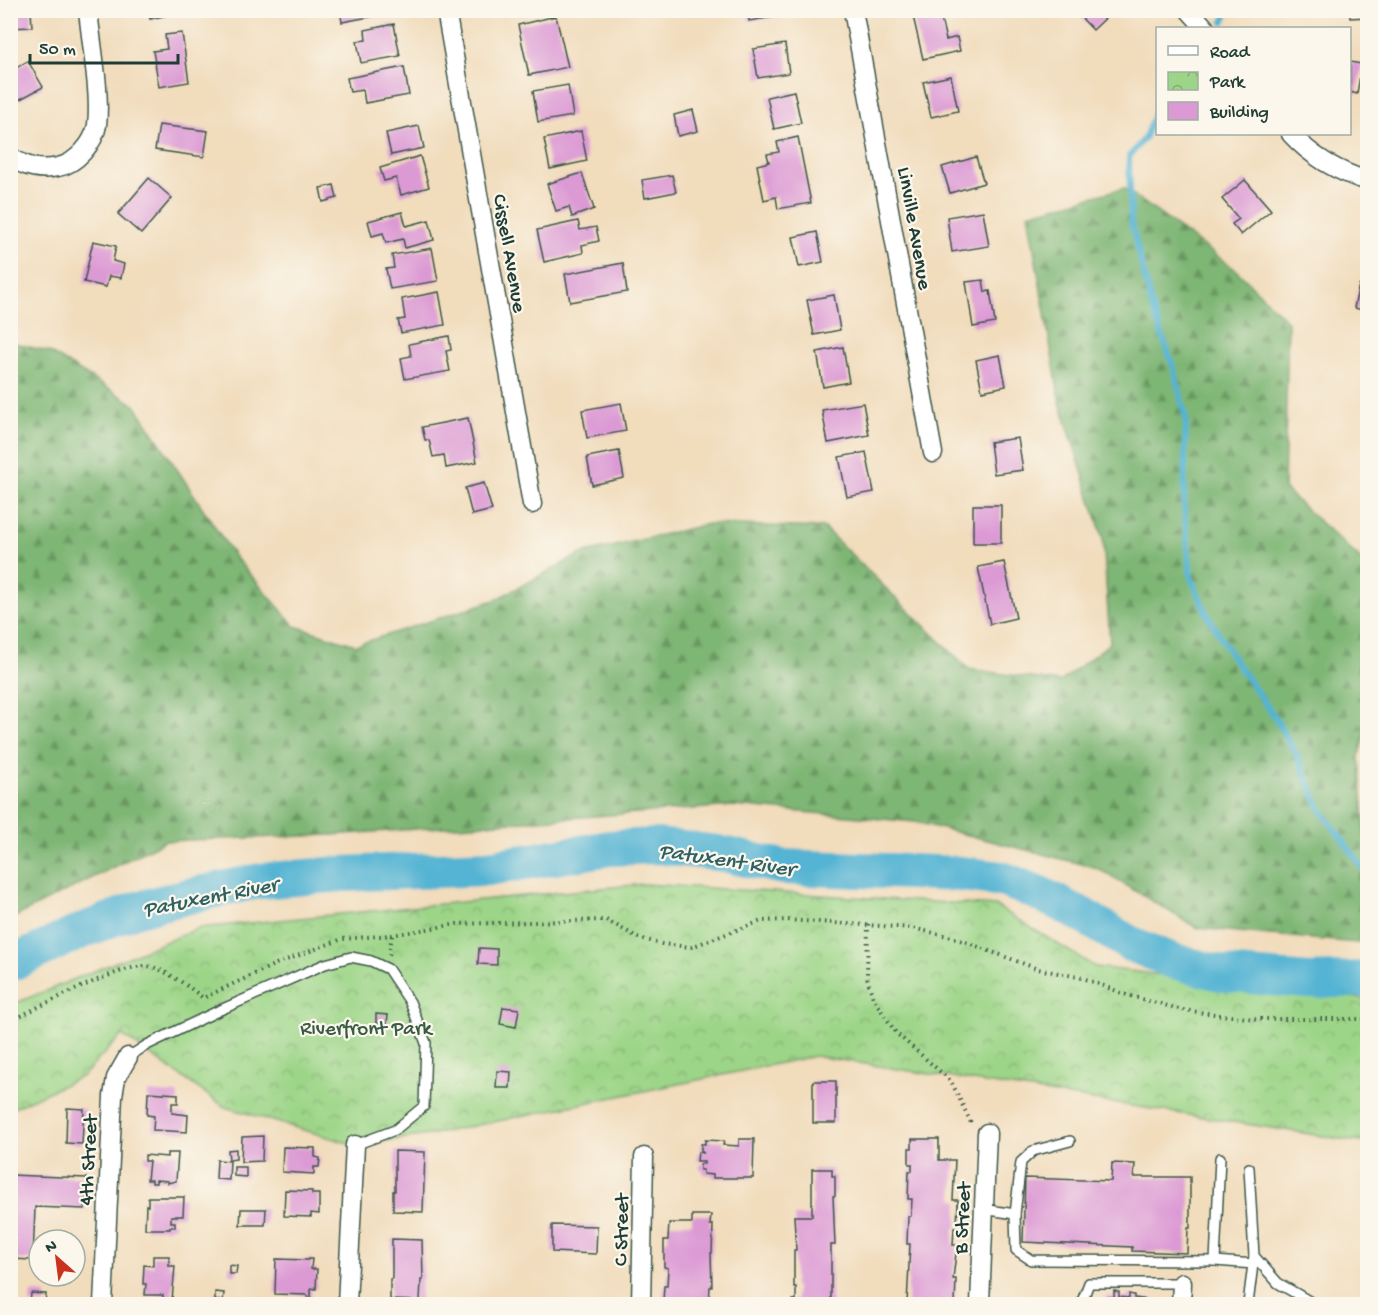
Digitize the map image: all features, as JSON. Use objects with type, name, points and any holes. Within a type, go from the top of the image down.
[{"type":"street","points":[[17,161],[43,170],[63,166],[78,157],[89,143],[96,128],[98,107],[88,10]]},
{"type":"street","name":"Cissell Avenue","points":[[446,10],[532,504]]},
{"type":"street","name":"Linville Avenue","points":[[854,10],[933,453]]},
{"type":"street","points":[[1189,10],[1204,27]]},
{"type":"street","points":[[1292,135],[1323,162],[1351,176],[1368,181]]},
{"type":"street","name":"4th Street","points":[[103,1305],[113,1096],[116,1078],[128,1057]]},
{"type":"street","name":"B Street","points":[[980,1305],[987,1134]]},
{"type":"street","points":[[346,1305],[355,1145]]},
{"type":"street","name":"C Street","points":[[641,1305],[644,1157]]},
{"type":"street","points":[[1181,1305],[1182,1283]]},
{"type":"lane","points":[[128,1057],[147,1045],[218,1011],[325,964],[351,957],[371,961],[388,969],[399,985],[410,1002],[426,1043],[424,1106],[395,1130],[355,1145]]},
{"type":"lane","points":[[1070,1141],[1033,1152],[1021,1162],[1015,1214],[1016,1250],[1031,1260],[1254,1260],[1278,1283],[1314,1305]]},
{"type":"lane","points":[[1215,1261],[1220,1158]]},
{"type":"lane","points":[[1248,1305],[1254,1260],[1249,1168]]},
{"type":"lane","points":[[983,1209],[1015,1214]]},
{"type":"lane","points":[[1081,1305],[1089,1283],[1182,1283]]},
{"type":"path","points":[[657,943],[691,947],[761,921],[787,920],[912,928],[952,937],[1038,969],[1083,978],[1127,995],[1183,1010],[1255,1020],[1368,1018]]},
{"type":"path","points":[[868,924],[867,977],[873,998],[896,1033],[951,1081],[974,1131],[987,1134]]},
{"type":"green space","points":[[1124,188],[1236,270],[1288,322],[1284,489],[1367,565],[1368,717],[1359,757],[1367,855],[1367,944],[1197,928],[1097,868],[916,822],[734,806],[332,835],[165,841],[11,919],[11,342],[49,352],[135,405],[234,556],[295,626],[356,645],[495,600],[581,554],[708,524],[824,528],[969,669],[1060,682],[1110,643],[1103,538],[1060,402],[1028,214]]},
{"type":"green space","name":"Riverfront Park","points":[[644,884],[996,906],[1095,967],[1367,999],[1367,1143],[815,1056],[429,1135],[355,1145],[225,1107],[122,1035],[83,1076],[11,1109],[11,1005],[199,928]]},
{"type":"building","points":[[10,10],[31,10],[32,27],[10,28]]},
{"type":"building","points":[[148,10],[177,10],[177,13],[150,19]]},
{"type":"building","points":[[340,10],[379,10],[380,15],[342,22]]},
{"type":"building","points":[[748,10],[786,10],[787,15],[749,21]]},
{"type":"building","points":[[939,10],[946,40],[957,37],[960,51],[923,59],[912,12]]},
{"type":"building","points":[[1074,10],[1110,10],[1112,12],[1093,30]]},
{"type":"building","points":[[1350,10],[1368,10],[1368,17],[1350,18]]},
{"type":"building","points":[[556,16],[568,67],[529,75],[518,25]]},
{"type":"building","points":[[394,24],[400,56],[361,63],[357,41],[366,40],[365,30]]},
{"type":"building","points":[[182,33],[189,82],[159,87],[153,51],[167,49],[165,35]]},
{"type":"building","points":[[785,44],[789,73],[758,78],[753,49]]},
{"type":"building","points":[[28,61],[43,87],[15,102],[10,93],[10,71]]},
{"type":"building","points":[[1351,62],[1362,64],[1357,94],[1351,92]]},
{"type":"building","points":[[404,67],[409,95],[365,103],[363,90],[350,92],[347,78]]},
{"type":"building","points":[[951,76],[958,111],[931,117],[923,82]]},
{"type":"building","points":[[568,85],[573,116],[538,122],[533,91]]},
{"type":"building","points":[[794,91],[801,123],[774,129],[767,97]]},
{"type":"building","points":[[693,110],[698,131],[678,136],[674,115]]},
{"type":"building","points":[[159,125],[208,131],[204,157],[155,150]]},
{"type":"building","points":[[419,126],[424,148],[391,155],[386,133]]},
{"type":"building","points":[[581,131],[587,161],[550,169],[544,139]]},
{"type":"building","points":[[798,137],[811,203],[778,209],[776,197],[764,200],[757,165],[769,162],[767,154],[779,152],[777,142]]},
{"type":"building","points":[[420,156],[429,187],[401,195],[396,178],[384,181],[380,168]]},
{"type":"building","points":[[976,157],[984,183],[950,193],[942,167]]},
{"type":"building","points":[[582,173],[594,209],[572,217],[569,207],[556,211],[547,184]]},
{"type":"building","points":[[672,175],[676,192],[645,198],[642,180]]},
{"type":"building","points":[[149,178],[172,198],[141,234],[118,214]]},
{"type":"building","points":[[1245,180],[1271,210],[1241,235],[1232,224],[1239,219],[1222,199]]},
{"type":"building","points":[[334,185],[337,198],[323,202],[320,188]]},
{"type":"building","points":[[983,211],[989,246],[952,252],[947,217]]},
{"type":"building","points":[[402,212],[406,226],[429,220],[434,240],[405,248],[403,239],[386,243],[383,233],[372,236],[368,221]]},
{"type":"building","points":[[578,221],[580,230],[596,227],[599,241],[582,245],[583,253],[544,262],[537,230]]},
{"type":"building","points":[[817,232],[823,262],[799,267],[793,237]]},
{"type":"building","points":[[93,241],[116,246],[113,261],[124,264],[121,278],[109,276],[106,287],[84,282]]},
{"type":"building","points":[[432,248],[438,281],[390,289],[386,269],[394,268],[392,255]]},
{"type":"building","points":[[623,263],[627,292],[570,302],[565,274]]},
{"type":"building","points":[[983,280],[985,292],[990,291],[995,323],[973,327],[966,282]]},
{"type":"building","points":[[1359,285],[1368,287],[1368,311],[1354,308]]},
{"type":"building","points":[[439,292],[445,325],[401,333],[398,320],[405,319],[402,299]]},
{"type":"building","points":[[834,295],[840,330],[814,335],[807,300]]},
{"type":"building","points":[[449,336],[451,350],[446,351],[450,371],[405,379],[401,358],[411,356],[409,344]]},
{"type":"building","points":[[843,347],[849,382],[823,387],[817,352]]},
{"type":"building","points":[[1000,355],[1006,386],[982,391],[976,360]]},
{"type":"building","points":[[621,403],[626,431],[587,438],[582,410]]},
{"type":"building","points":[[863,403],[869,435],[828,443],[822,410]]},
{"type":"building","points":[[468,418],[477,462],[446,468],[444,455],[433,457],[429,440],[425,440],[422,427]]},
{"type":"building","points":[[1018,438],[1023,470],[994,474],[990,442]]},
{"type":"building","points":[[619,451],[624,478],[592,485],[587,457]]},
{"type":"building","points":[[866,452],[874,492],[847,497],[839,457]]},
{"type":"building","points":[[484,483],[492,510],[472,515],[465,488]]},
{"type":"building","points":[[973,505],[1001,505],[1001,543],[973,543]]},
{"type":"building","points":[[1004,562],[1016,618],[990,624],[978,567]]},
{"type":"building","points":[[479,948],[497,949],[497,965],[478,964]]},
{"type":"building","points":[[503,1007],[519,1009],[516,1027],[500,1024]]},
{"type":"building","points":[[376,1014],[388,1015],[387,1023],[376,1023]]},
{"type":"building","points":[[497,1071],[511,1072],[510,1088],[496,1088]]},
{"type":"building","points":[[813,1081],[836,1081],[836,1123],[813,1123]]},
{"type":"building","points":[[148,1092],[178,1094],[178,1103],[172,1103],[172,1113],[188,1115],[187,1132],[153,1130],[154,1116],[147,1115]]},
{"type":"building","points":[[67,1108],[84,1109],[82,1144],[66,1143]]},
{"type":"building","points":[[263,1136],[262,1161],[241,1162],[242,1137]]},
{"type":"building","points":[[739,1139],[754,1139],[753,1178],[713,1178],[713,1175],[703,1174],[700,1164],[704,1164],[704,1161],[697,1161],[698,1152],[704,1153],[701,1151],[701,1144],[705,1144],[705,1140],[724,1141],[723,1145],[739,1146]]},
{"type":"building","points":[[912,1139],[939,1139],[939,1160],[955,1160],[953,1200],[958,1200],[957,1228],[954,1228],[953,1245],[957,1245],[953,1279],[956,1279],[955,1304],[907,1304],[910,1244],[907,1244],[908,1216],[911,1216],[912,1199],[908,1199],[909,1171],[912,1171],[912,1164],[909,1164],[909,1148],[912,1148]]},
{"type":"building","points":[[283,1147],[315,1148],[315,1157],[320,1158],[319,1167],[314,1167],[314,1174],[282,1172]]},
{"type":"building","points":[[236,1149],[236,1159],[229,1160],[228,1150]]},
{"type":"building","points":[[395,1151],[425,1152],[423,1212],[393,1211]]},
{"type":"building","points":[[167,1153],[178,1153],[176,1181],[168,1183],[168,1181],[156,1180],[156,1183],[152,1183],[152,1180],[147,1180],[149,1161],[145,1161],[145,1155],[167,1157]]},
{"type":"building","points":[[217,1160],[230,1161],[229,1180],[216,1179]]},
{"type":"building","points":[[1112,1163],[1135,1164],[1134,1177],[1190,1177],[1190,1228],[1188,1228],[1187,1253],[1132,1251],[1132,1247],[1023,1242],[1025,1178],[1111,1181]]},
{"type":"building","points":[[234,1167],[246,1167],[246,1177],[234,1176]]},
{"type":"building","points":[[812,1169],[832,1169],[832,1176],[835,1176],[835,1196],[833,1196],[835,1245],[831,1245],[831,1301],[833,1304],[793,1304],[793,1300],[796,1300],[794,1216],[812,1216]]},
{"type":"building","points":[[10,1175],[87,1178],[85,1209],[35,1207],[34,1228],[27,1228],[27,1260],[10,1259]]},
{"type":"building","points":[[285,1190],[312,1191],[312,1194],[319,1194],[319,1214],[311,1213],[311,1217],[284,1216]]},
{"type":"building","points":[[148,1197],[184,1197],[183,1216],[171,1216],[171,1222],[175,1222],[175,1227],[145,1229]]},
{"type":"building","points":[[241,1209],[266,1209],[265,1225],[240,1225]]},
{"type":"building","points":[[692,1215],[711,1215],[710,1225],[713,1225],[712,1287],[710,1287],[709,1304],[667,1304],[663,1302],[668,1268],[664,1267],[664,1240],[668,1240],[669,1223],[692,1223]]},
{"type":"building","points":[[552,1225],[597,1226],[596,1254],[552,1252]]},
{"type":"building","points":[[392,1239],[422,1240],[423,1280],[421,1280],[420,1301],[390,1300]]},
{"type":"building","points":[[153,1256],[169,1256],[169,1266],[175,1266],[172,1300],[163,1299],[163,1295],[145,1295],[144,1265],[153,1266]]},
{"type":"building","points":[[276,1259],[312,1259],[311,1269],[317,1269],[316,1289],[311,1288],[311,1297],[275,1294]]},
{"type":"building","points":[[229,1265],[237,1266],[236,1274],[229,1274]]},
{"type":"building","points":[[1114,1291],[1119,1292],[1119,1297],[1129,1298],[1129,1294],[1134,1295],[1134,1298],[1157,1301],[1157,1304],[1105,1304],[1106,1297],[1114,1297]]},
{"type":"building","points":[[215,1292],[224,1293],[223,1301],[215,1301]]},
{"type":"building","points":[[31,1293],[46,1294],[45,1304],[30,1304]]},
{"type":"building","points":[[1022,1300],[1048,1301],[1048,1304],[1022,1304]]},
{"type":"waterway","points":[[1223,22],[1229,10]]},
{"type":"waterway","points":[[1156,109],[1145,137],[1129,157],[1131,222],[1152,307],[1174,369],[1186,419],[1184,507],[1191,578],[1207,614],[1235,661],[1274,716],[1296,754],[1321,810],[1368,875]]},
{"type":"waterway","name":"Patuxent River","points":[[10,964],[84,930],[138,909],[260,881],[341,874],[488,868],[610,848],[657,846],[718,853],[783,867],[962,874],[1002,879],[1038,893],[1082,915],[1129,943],[1173,961],[1224,974],[1309,981],[1368,979]]}]
